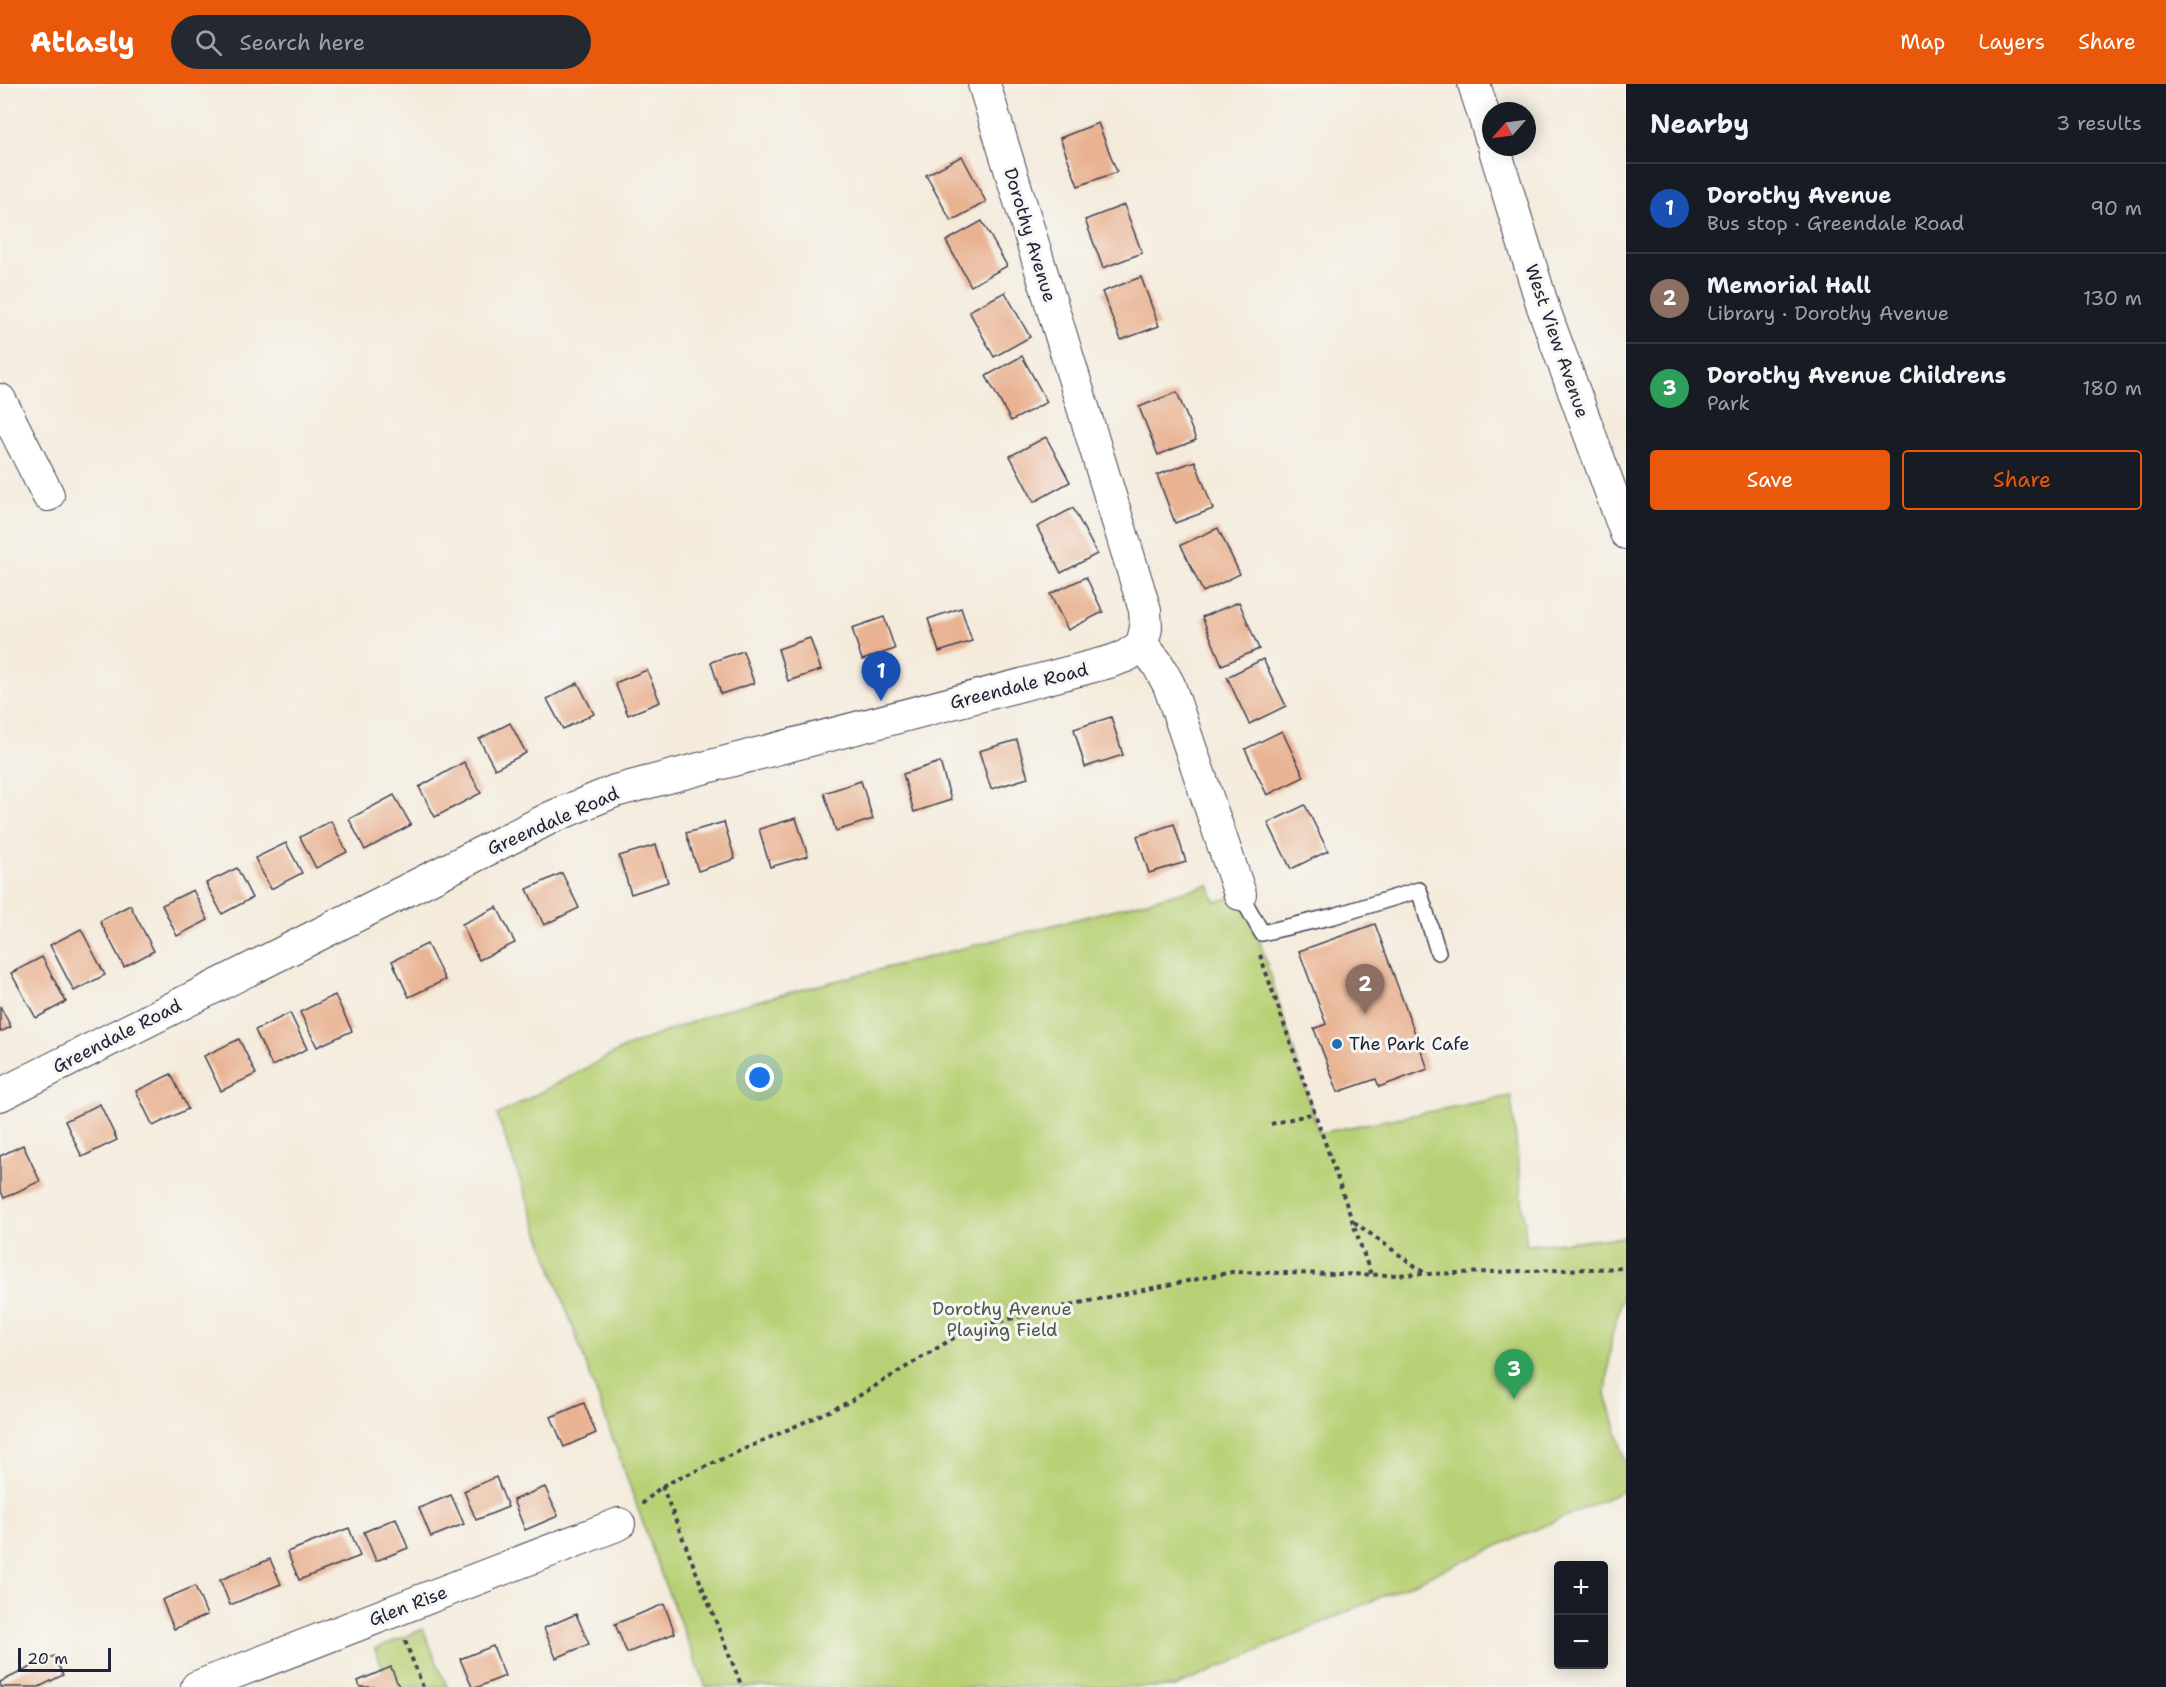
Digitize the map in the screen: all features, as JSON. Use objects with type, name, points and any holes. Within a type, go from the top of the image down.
[{"type":"street","name":"Dorothy Avenue","points":[[984,84],[1144,610],[1146,628],[1142,645]]},
{"type":"street","points":[[1474,84],[1482,109]]},
{"type":"street","name":"West View Avenue","points":[[1497,156],[1543,307],[1626,533]]},
{"type":"street","points":[[0,400],[48,495]]},
{"type":"street","points":[[1142,645],[1157,663],[1169,685],[1240,894]]},
{"type":"street","name":"Greendale Road","points":[[0,1095],[552,817],[615,791],[1109,662],[1126,656],[1142,645]]},
{"type":"street","name":"Glen Rise","points":[[196,1687],[620,1524]]},
{"type":"lane","points":[[1240,894],[1262,933],[1334,916],[1419,891],[1438,952]]},
{"type":"path","points":[[1258,948],[1371,1275]]},
{"type":"path","points":[[1270,1124],[1315,1113]]},
{"type":"path","points":[[1352,1221],[1426,1275]]},
{"type":"path","points":[[620,1524],[662,1486],[849,1402],[970,1328],[1233,1272],[1426,1275],[1626,1268]]},
{"type":"path","points":[[662,1486],[741,1687]]},
{"type":"path","points":[[393,1612],[423,1687]]},
{"type":"green space","name":"Dorothy Avenue Playing Field","points":[[1209,885],[1215,902],[1245,893],[1319,1133],[1511,1096],[1527,1245],[1626,1237],[1626,1286],[1612,1334],[1606,1394],[1626,1464],[1626,1490],[1175,1687],[706,1687],[664,1582],[497,1115],[626,1047],[726,1009]]},
{"type":"green space","points":[[423,1629],[447,1687],[390,1687],[375,1649]]},
{"type":"building","points":[[1098,123],[1117,172],[1078,186],[1060,138]]},
{"type":"building","points":[[962,156],[986,202],[951,221],[926,175]]},
{"type":"building","points":[[1124,205],[1142,253],[1103,268],[1085,220]]},
{"type":"building","points":[[982,221],[1007,266],[971,286],[946,241]]},
{"type":"building","points":[[1141,277],[1159,326],[1121,340],[1102,292]]},
{"type":"building","points":[[1005,292],[1030,337],[994,357],[969,311]]},
{"type":"building","points":[[1022,356],[1047,402],[1011,421],[986,376]]},
{"type":"building","points":[[1177,392],[1196,440],[1158,455],[1139,407]]},
{"type":"building","points":[[1046,437],[1070,482],[1034,502],[1010,456]]},
{"type":"building","points":[[1195,461],[1213,509],[1175,523],[1157,475]]},
{"type":"building","points":[[1073,508],[1097,554],[1061,573],[1037,527]]},
{"type":"building","points":[[1218,528],[1240,574],[1203,592],[1181,545]]},
{"type":"building","points":[[1086,577],[1103,612],[1068,630],[1050,594]]},
{"type":"building","points":[[1239,602],[1259,649],[1222,665],[1202,617]]},
{"type":"building","points":[[961,608],[972,641],[939,652],[928,619]]},
{"type":"building","points":[[884,617],[895,649],[862,660],[852,628]]},
{"type":"building","points":[[810,638],[821,670],[788,681],[778,649]]},
{"type":"building","points":[[743,651],[754,683],[721,694],[711,662]]},
{"type":"building","points":[[1263,659],[1286,706],[1249,724],[1227,677]]},
{"type":"building","points":[[647,670],[660,702],[628,715],[615,683]]},
{"type":"building","points":[[578,683],[594,714],[563,729],[547,699]]},
{"type":"building","points":[[1111,717],[1123,755],[1085,767],[1074,729]]},
{"type":"building","points":[[510,723],[526,753],[495,769],[479,739]]},
{"type":"building","points":[[1282,731],[1304,777],[1267,795],[1245,749]]},
{"type":"building","points":[[1017,740],[1028,778],[991,789],[979,751]]},
{"type":"building","points":[[464,762],[481,793],[435,817],[419,787]]},
{"type":"building","points":[[940,762],[951,800],[914,812],[903,774]]},
{"type":"building","points":[[861,781],[873,819],[836,831],[824,793]]},
{"type":"building","points":[[394,795],[411,825],[365,850],[349,819]]},
{"type":"building","points":[[1305,805],[1328,851],[1291,869],[1268,823]]},
{"type":"building","points":[[796,818],[808,856],[770,867],[759,829]]},
{"type":"building","points":[[331,821],[347,852],[316,868],[300,837]]},
{"type":"building","points":[[724,822],[735,859],[698,871],[686,833]]},
{"type":"building","points":[[1174,824],[1186,862],[1149,873],[1137,836]]},
{"type":"building","points":[[286,843],[302,873],[271,889],[255,858]]},
{"type":"building","points":[[656,845],[668,882],[631,894],[619,856]]},
{"type":"building","points":[[237,868],[252,898],[222,914],[206,883]]},
{"type":"building","points":[[562,873],[579,908],[544,925],[527,889]]},
{"type":"building","points":[[193,890],[208,920],[177,936],[162,905]]},
{"type":"building","points":[[130,905],[154,951],[124,967],[100,921]]},
{"type":"building","points":[[497,907],[515,943],[479,960],[462,924]]},
{"type":"building","points":[[1375,924],[1428,1069],[1379,1087],[1376,1079],[1338,1092],[1314,1029],[1326,1024],[1299,951]]},
{"type":"building","points":[[81,929],[105,975],[74,991],[50,945]]},
{"type":"building","points":[[427,944],[445,980],[409,997],[392,961]]},
{"type":"building","points":[[42,957],[66,1002],[36,1018],[11,973]]},
{"type":"building","points":[[335,995],[352,1031],[317,1047],[300,1012]]},
{"type":"building","points":[[0,1006],[11,1027],[0,1032]]},
{"type":"building","points":[[290,1013],[307,1049],[272,1066],[255,1030]]},
{"type":"building","points":[[239,1039],[256,1074],[221,1091],[204,1056]]},
{"type":"building","points":[[171,1074],[188,1109],[153,1126],[136,1091]]},
{"type":"building","points":[[100,1104],[117,1140],[82,1157],[65,1121]]},
{"type":"building","points":[[23,1145],[40,1181],[4,1198],[0,1189],[0,1156]]},
{"type":"building","points":[[584,1403],[596,1433],[564,1447],[551,1417]]},
{"type":"building","points":[[496,1477],[508,1507],[476,1520],[464,1491]]},
{"type":"building","points":[[545,1487],[558,1516],[525,1530],[513,1500]]},
{"type":"building","points":[[451,1495],[464,1524],[431,1537],[419,1508]]},
{"type":"building","points":[[396,1518],[408,1548],[376,1561],[364,1532]]},
{"type":"building","points":[[349,1528],[360,1556],[299,1580],[287,1552]]},
{"type":"building","points":[[270,1559],[281,1584],[230,1605],[220,1580]]},
{"type":"building","points":[[195,1586],[207,1615],[174,1629],[162,1600]]},
{"type":"building","points":[[664,1604],[675,1633],[627,1653],[615,1624]]},
{"type":"building","points":[[576,1614],[589,1644],[556,1658],[544,1628]]},
{"type":"building","points":[[493,1646],[505,1676],[478,1687],[472,1687],[460,1659]]},
{"type":"building","points":[[54,1656],[63,1675],[39,1687],[1,1687],[0,1682]]},
{"type":"building","points":[[391,1667],[399,1687],[360,1687],[358,1681]]},
{"type":"place","name":"Dorothy Avenue","points":[[881,701]]},
{"type":"place","name":"Memorial Hall","points":[[1365,1014]]},
{"type":"place","name":"The Park Cafe","points":[[1337,1044]]},
{"type":"place","name":"Dorothy Avenue Childrens","points":[[1514,1399]]}]
